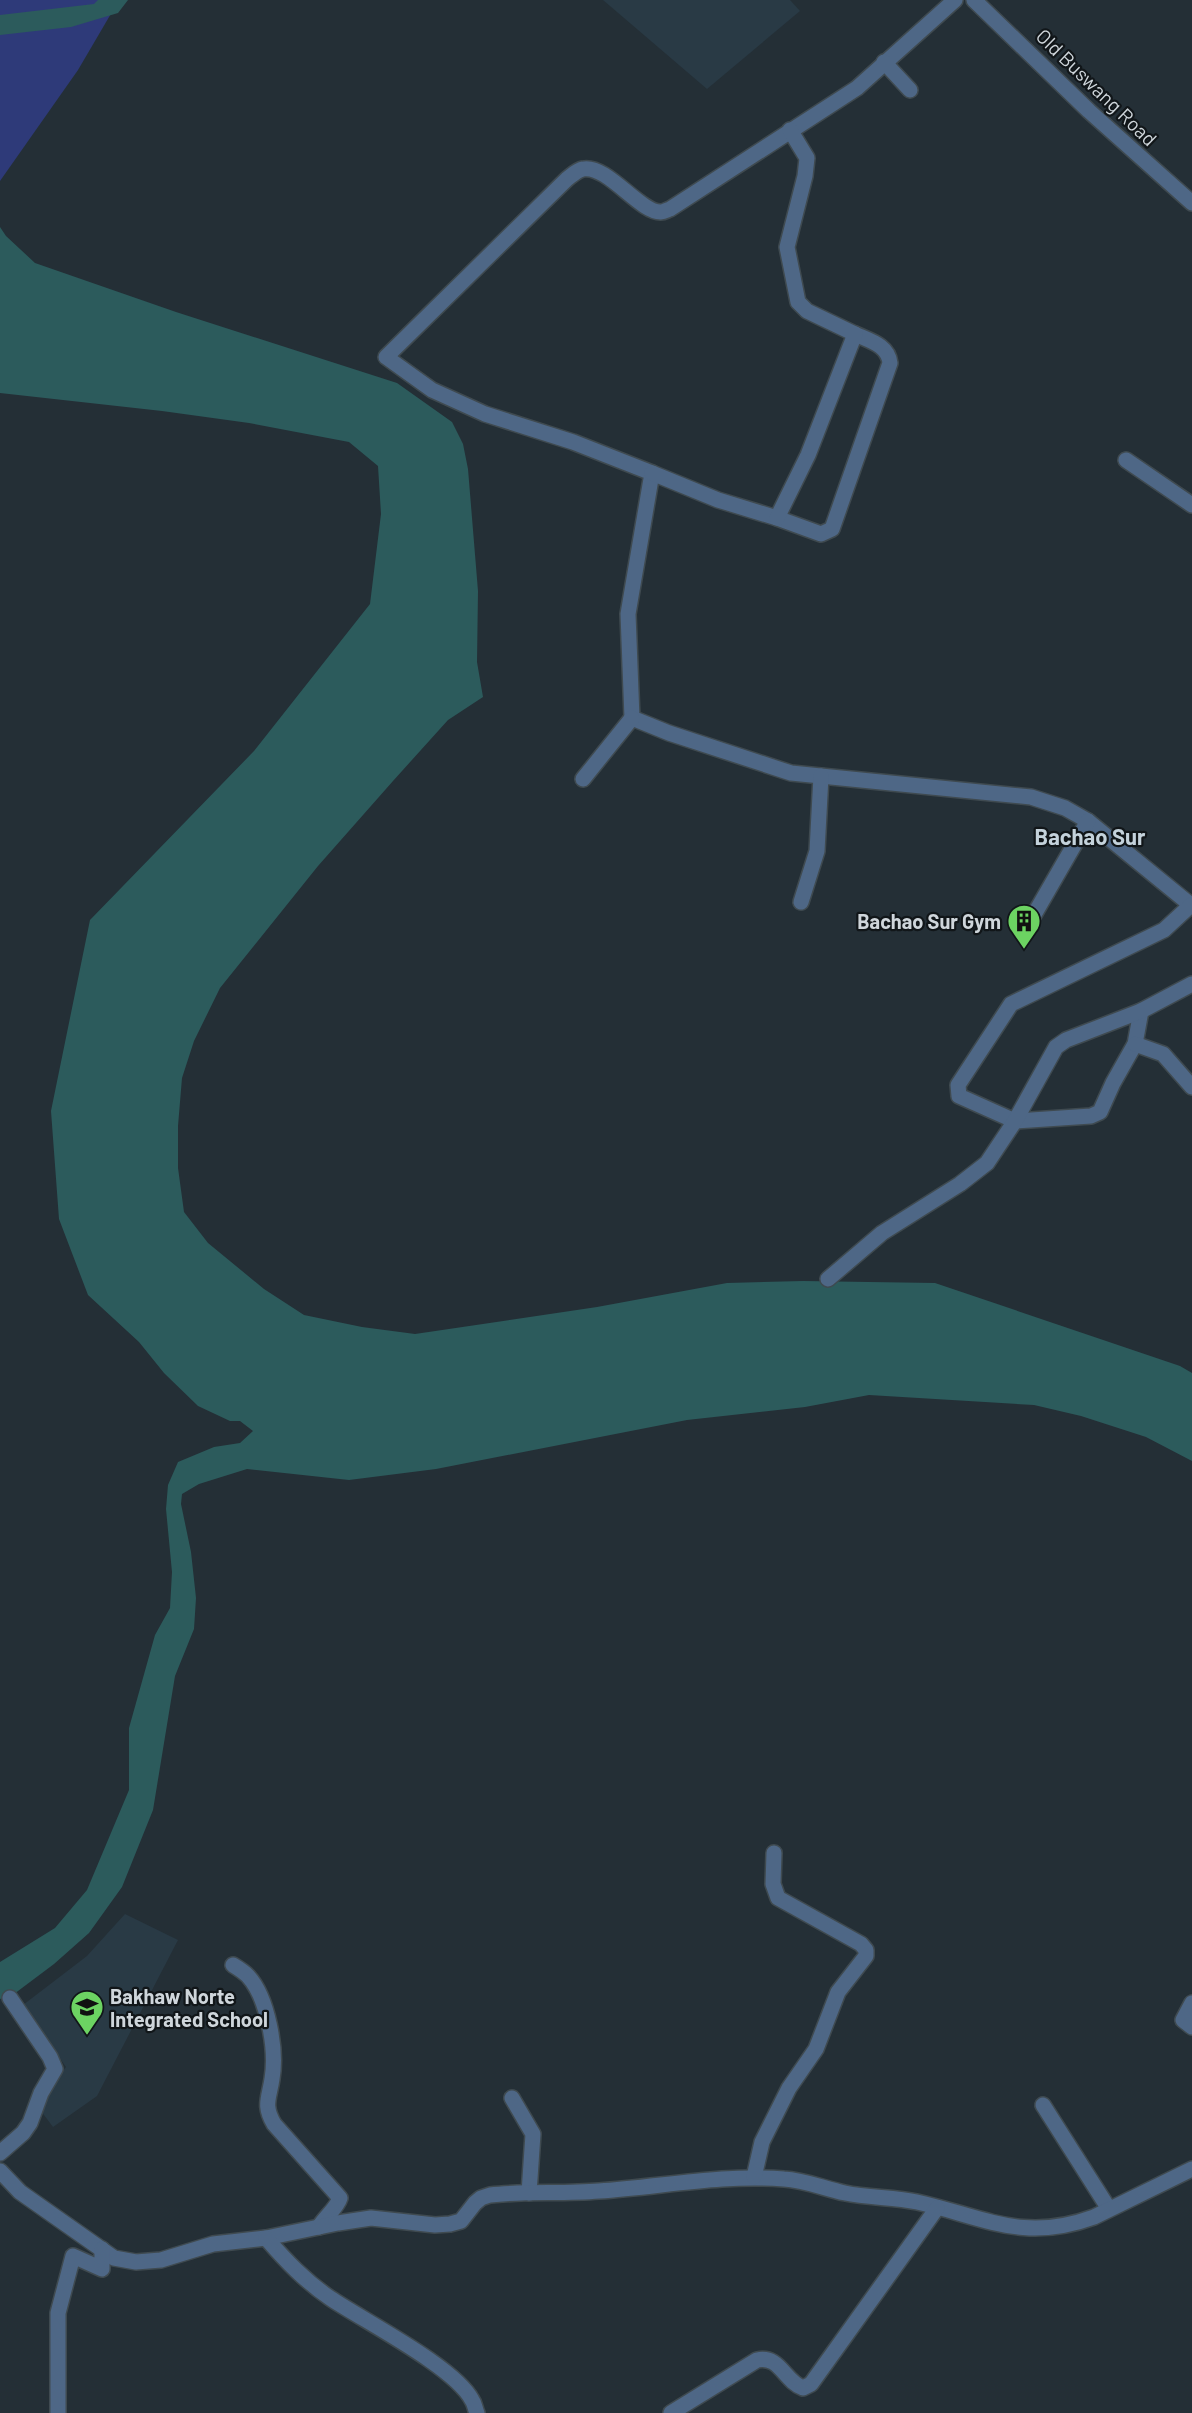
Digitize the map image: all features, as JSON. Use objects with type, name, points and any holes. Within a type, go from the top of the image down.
[{"type":"street","points":[[790,130],[807,158],[805,176],[787,247],[798,302],[807,311],[883,348],[889,354],[890,363],[832,529],[821,534],[718,500],[573,442],[485,414],[432,390],[386,357],[567,179],[582,169],[591,169],[602,174],[650,209],[660,212],[670,209],[790,130],[857,88],[955,0]]},
{"type":"street","name":"Old Buswang Road","points":[[974,0],[1089,111],[1192,203]]},
{"type":"street","points":[[884,62],[910,90]]},
{"type":"street","points":[[777,518],[808,455],[855,334]]},
{"type":"street","points":[[1126,460],[1192,505]]},
{"type":"street","points":[[583,779],[632,718],[628,614],[652,473]]},
{"type":"street","points":[[632,718],[669,733],[791,773],[1031,797],[1065,808],[1088,821],[1192,905],[1164,930],[1011,1004],[958,1085],[959,1096],[1015,1121],[1091,1116],[1100,1112],[1135,1044],[1141,1011]]},
{"type":"street","points":[[801,902],[817,851],[821,776]]},
{"type":"street","points":[[1031,920],[1088,821]]},
{"type":"street","points":[[828,1279],[882,1233],[960,1184],[987,1163],[1015,1121],[1056,1047],[1066,1040],[1141,1011],[1192,984]]},
{"type":"street","points":[[1135,1044],[1163,1054],[1192,1087]]},
{"type":"street","points":[[754,2177],[762,2142],[789,2088],[816,2049],[837,1992],[866,1956],[866,1950],[861,1944],[778,1898],[773,1884],[774,1853]]},
{"type":"street","points":[[233,1965],[249,1977],[265,2009],[271,2036],[272,2078],[267,2097],[267,2112],[274,2124],[340,2198],[338,2204],[329,2212],[319,2227]]},
{"type":"street","points":[[0,2153],[23,2133],[30,2123],[41,2093],[54,2069],[50,2057],[7,2001]]},
{"type":"street","points":[[1192,2003],[1183,2020],[1192,2027]]},
{"type":"street","points":[[512,2098],[533,2134],[529,2193]]},
{"type":"street","points":[[1044,2105],[1108,2209]]},
{"type":"street","points":[[0,2172],[20,2192],[114,2258],[136,2262],[161,2260],[213,2244],[266,2238],[378,2218],[435,2225],[450,2224],[461,2220],[481,2198],[508,2193],[597,2192],[699,2179],[754,2177],[787,2179],[846,2194],[917,2202],[998,2226],[1020,2229],[1077,2223],[1192,2169]]},
{"type":"street","points":[[671,2413],[757,2360],[765,2358],[774,2361],[794,2385],[803,2388],[811,2384],[937,2208]]},
{"type":"street","points":[[266,2238],[296,2273],[321,2292],[418,2354],[459,2384],[473,2400],[477,2413]]},
{"type":"street","points":[[58,2413],[58,2313],[73,2256],[102,2269],[102,2249]]},
{"type":"shaded area","points":[[0,0],[119,0],[78,70],[0,181]]},
{"type":"shaded area","points":[[98,0],[128,0],[118,13],[71,27],[0,35],[0,15],[94,4]]},
{"type":"shaded area","points":[[603,0],[790,0],[800,11],[707,89]]},
{"type":"shaded area","points":[[0,227],[6,236],[35,263],[176,312],[397,383],[452,422],[463,444],[468,469],[478,591],[477,662],[483,697],[448,720],[318,866],[220,988],[194,1041],[182,1078],[178,1126],[178,1168],[184,1212],[208,1243],[264,1289],[304,1315],[362,1327],[415,1334],[597,1307],[727,1283],[803,1281],[935,1283],[1180,1366],[1192,1373],[1192,1461],[1146,1437],[1081,1416],[1034,1405],[869,1395],[805,1407],[687,1420],[436,1469],[349,1480],[247,1469],[199,1484],[182,1494],[181,1504],[191,1552],[196,1598],[194,1629],[175,1676],[153,1810],[122,1887],[89,1933],[54,1964],[14,1994],[0,1999],[0,1962],[55,1928],[87,1890],[129,1790],[129,1728],[155,1635],[170,1608],[172,1572],[166,1509],[168,1485],[178,1462],[214,1447],[240,1443],[253,1431],[240,1421],[230,1421],[198,1406],[164,1373],[139,1342],[88,1295],[59,1219],[51,1111],[90,920],[254,751],[370,604],[381,514],[378,466],[349,442],[249,423],[0,393]]},
{"type":"shaded area","name":"Bakhaw Norte Integrated School","points":[[125,1914],[178,1940],[97,2096],[53,2127],[41,2111],[44,2093],[66,2067],[23,2005],[87,1956]]},
{"type":"place","name":"Bachao Sur Gym","points":[[1024,950]]},
{"type":"place","name":"Bakhaw Norte Integrated School","points":[[87,2036]]},
{"type":"district","name":"Bachao Sur","points":[[1090,836]]}]
